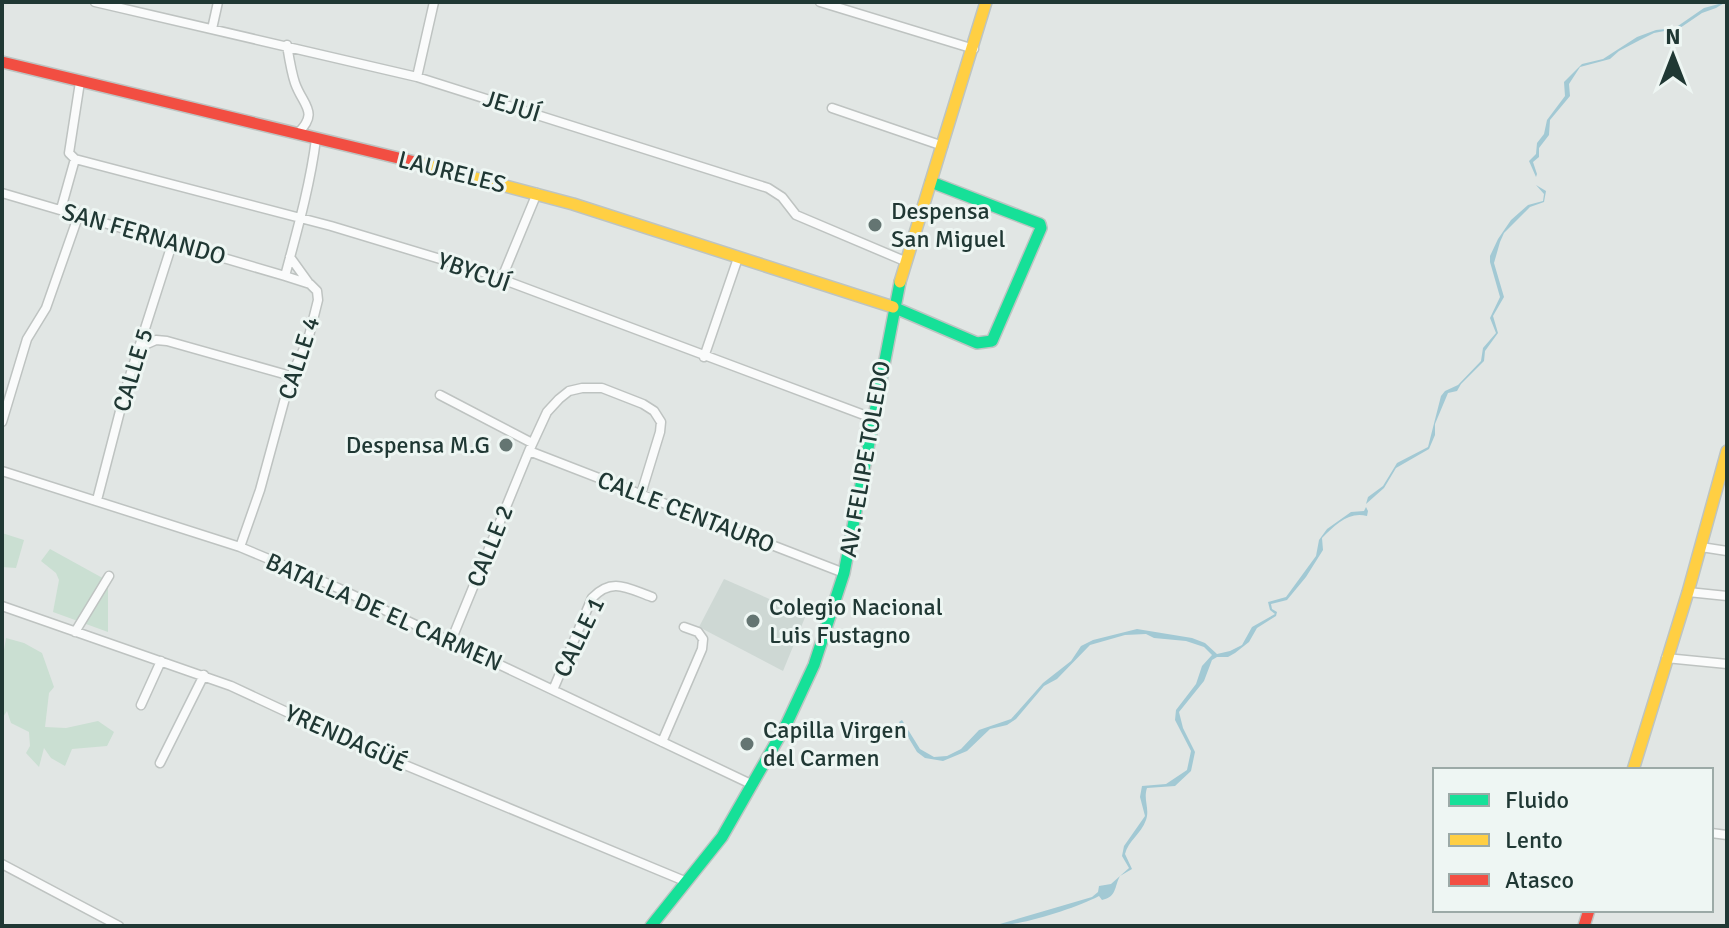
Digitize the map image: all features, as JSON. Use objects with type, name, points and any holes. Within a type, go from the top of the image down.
[{"type":"street","name":"JEJUÍ","points":[[95,2],[417,77],[768,188],[782,197],[796,215],[907,262]]},
{"type":"street","points":[[212,29],[218,2]]},
{"type":"street","points":[[417,77],[434,2]]},
{"type":"street","points":[[820,2],[974,49]]},
{"type":"street","name":"AV. FELIPE TOLEDO","points":[[651,926],[722,837],[786,725],[814,665],[844,573],[894,307],[986,2]]},
{"type":"street","points":[[287,45],[295,83],[308,106],[306,125],[297,134]]},
{"type":"street","name":"LAURELES","points":[[2,62],[537,193],[894,307],[977,343],[992,341],[1041,228],[1037,221],[931,182]]},
{"type":"street","points":[[61,209],[72,156],[80,82]]},
{"type":"street","points":[[832,108],[943,146]]},
{"type":"street","points":[[285,276],[310,184],[316,139]]},
{"type":"street","name":"YBYCUÍ","points":[[72,156],[298,220],[331,226],[501,280],[872,418]]},
{"type":"street","name":"SAN FERNANDO","points":[[2,193],[285,276]]},
{"type":"street","points":[[501,280],[537,193]]},
{"type":"street","points":[[2,422],[27,339],[46,308],[79,214]]},
{"type":"street","name":"CALLE 5","points":[[97,500],[101,477],[173,241]]},
{"type":"street","points":[[290,257],[310,284]]},
{"type":"street","points":[[704,357],[738,258]]},
{"type":"street","name":"CALLE 4","points":[[240,547],[260,490],[291,376],[308,340],[318,300],[317,291],[310,284],[285,276]]},
{"type":"street","points":[[140,347],[156,340],[167,341],[291,376]]},
{"type":"street","name":"CALLE 2","points":[[451,641],[547,412],[569,391],[602,388],[654,411],[661,422],[641,494]]},
{"type":"street","name":"CALLE CENTAURO","points":[[440,395],[531,447],[641,494],[844,573]]},
{"type":"street","points":[[1634,768],[1688,592],[1727,451]]},
{"type":"street","name":"BATALLA DE EL CARMEN","points":[[2,471],[240,547],[338,588],[753,785]]},
{"type":"street","points":[[1701,547],[1727,551]]},
{"type":"street","points":[[75,632],[109,576]]},
{"type":"street","name":"CALLE 1","points":[[553,690],[592,598],[603,587],[618,585],[652,597]]},
{"type":"street","points":[[1688,592],[1727,596]]},
{"type":"street","name":"YRENDAGÜÉ","points":[[2,606],[204,675],[364,748],[687,882]]},
{"type":"street","points":[[662,742],[702,649],[703,639],[698,632],[684,627]]},
{"type":"street","points":[[1666,658],[1727,664]]},
{"type":"street","points":[[141,705],[161,661]]},
{"type":"street","points":[[160,763],[204,675]]},
{"type":"street","points":[[2,864],[119,926]]},
{"type":"shaded area","name":"Colegio Nacional Luis Fustagno","points":[[724,579],[806,615],[783,671],[699,627]]},
{"type":"green space","points":[[2,533],[24,540],[16,568],[2,567]]},
{"type":"green space","points":[[50,549],[108,581],[108,632],[53,612],[59,580],[56,573],[41,561]]},
{"type":"green space","points":[[6,638],[42,653],[54,687],[49,693],[45,727],[66,728],[98,721],[114,732],[107,746],[72,749],[65,766],[51,758],[44,748],[39,767],[26,753],[30,746],[29,732],[11,723],[7,711],[3,717],[2,740],[2,662]]},
{"type":"water","points":[[1726,2],[1680,28],[1654,33],[1610,59],[1580,67],[1569,84],[1570,96],[1550,120],[1549,135],[1539,148],[1539,157],[1533,162],[1536,177],[1529,161],[1536,154],[1537,143],[1544,134],[1547,120],[1565,96],[1564,82],[1582,64],[1603,59],[1637,37],[1656,30],[1675,28],[1704,8]]},
{"type":"water","points":[[1536,185],[1546,191],[1544,202],[1530,207],[1504,233],[1500,242],[1494,263],[1504,297],[1493,316],[1498,333],[1485,351],[1484,361],[1457,391],[1448,393],[1429,449],[1396,468],[1384,488],[1366,504],[1368,497],[1383,486],[1397,463],[1428,447],[1441,396],[1458,385],[1481,361],[1483,348],[1496,333],[1490,318],[1500,297],[1490,256],[1511,220],[1528,205],[1543,201],[1544,194]]},
{"type":"water","points":[[1366,507],[1367,516],[1348,517],[1322,538],[1323,550],[1306,577],[1287,600],[1271,604],[1277,612],[1276,616],[1257,628],[1249,642],[1235,653],[1212,660],[1204,681],[1179,712],[1195,752],[1191,771],[1175,786],[1147,788],[1146,820],[1125,854],[1132,869],[1120,876],[1129,868],[1122,856],[1124,846],[1145,816],[1140,797],[1142,786],[1166,784],[1187,770],[1191,751],[1175,720],[1176,710],[1196,684],[1202,666],[1212,655],[1204,647],[1146,634],[1125,635],[1090,645],[1057,679],[1044,686],[1016,719],[990,729],[967,751],[943,761],[925,758],[917,752],[899,722],[902,720],[920,749],[934,757],[947,756],[961,749],[979,730],[1011,719],[1043,683],[1071,661],[1081,646],[1093,640],[1137,629],[1192,638],[1205,643],[1217,654],[1230,651],[1242,645],[1252,627],[1275,614],[1268,602],[1286,597],[1316,556],[1319,540],[1327,529],[1351,512],[1364,511]]},
{"type":"water","points":[[1120,876],[1113,894],[1107,899],[1102,900],[1099,896],[1047,916],[993,926],[1092,897],[1099,886],[1111,884]]},
{"type":"traffic: fast","points":[[893,307],[977,343],[992,341],[1041,228],[1040,224],[931,182]]},
{"type":"traffic: fast","points":[[651,926],[722,837],[786,725],[814,665],[844,573],[900,282]]},
{"type":"traffic: slow","points":[[900,282],[986,2]]},
{"type":"traffic: slow","points":[[419,163],[573,204],[893,307]]},
{"type":"traffic: slow","points":[[1634,768],[1688,592],[1727,451]]},
{"type":"traffic: jam","points":[[2,62],[419,163]]},
{"type":"traffic: jam","points":[[1584,926],[1588,912]]},
{"type":"place","name":"Despensa San Miguel","points":[[875,225]]},
{"type":"place","name":"Despensa M.G","points":[[506,445]]},
{"type":"place","name":"Colegio Nacional Luis Fustagno","points":[[753,621]]},
{"type":"place","name":"Capilla Virgen del Carmen","points":[[747,744]]}]
